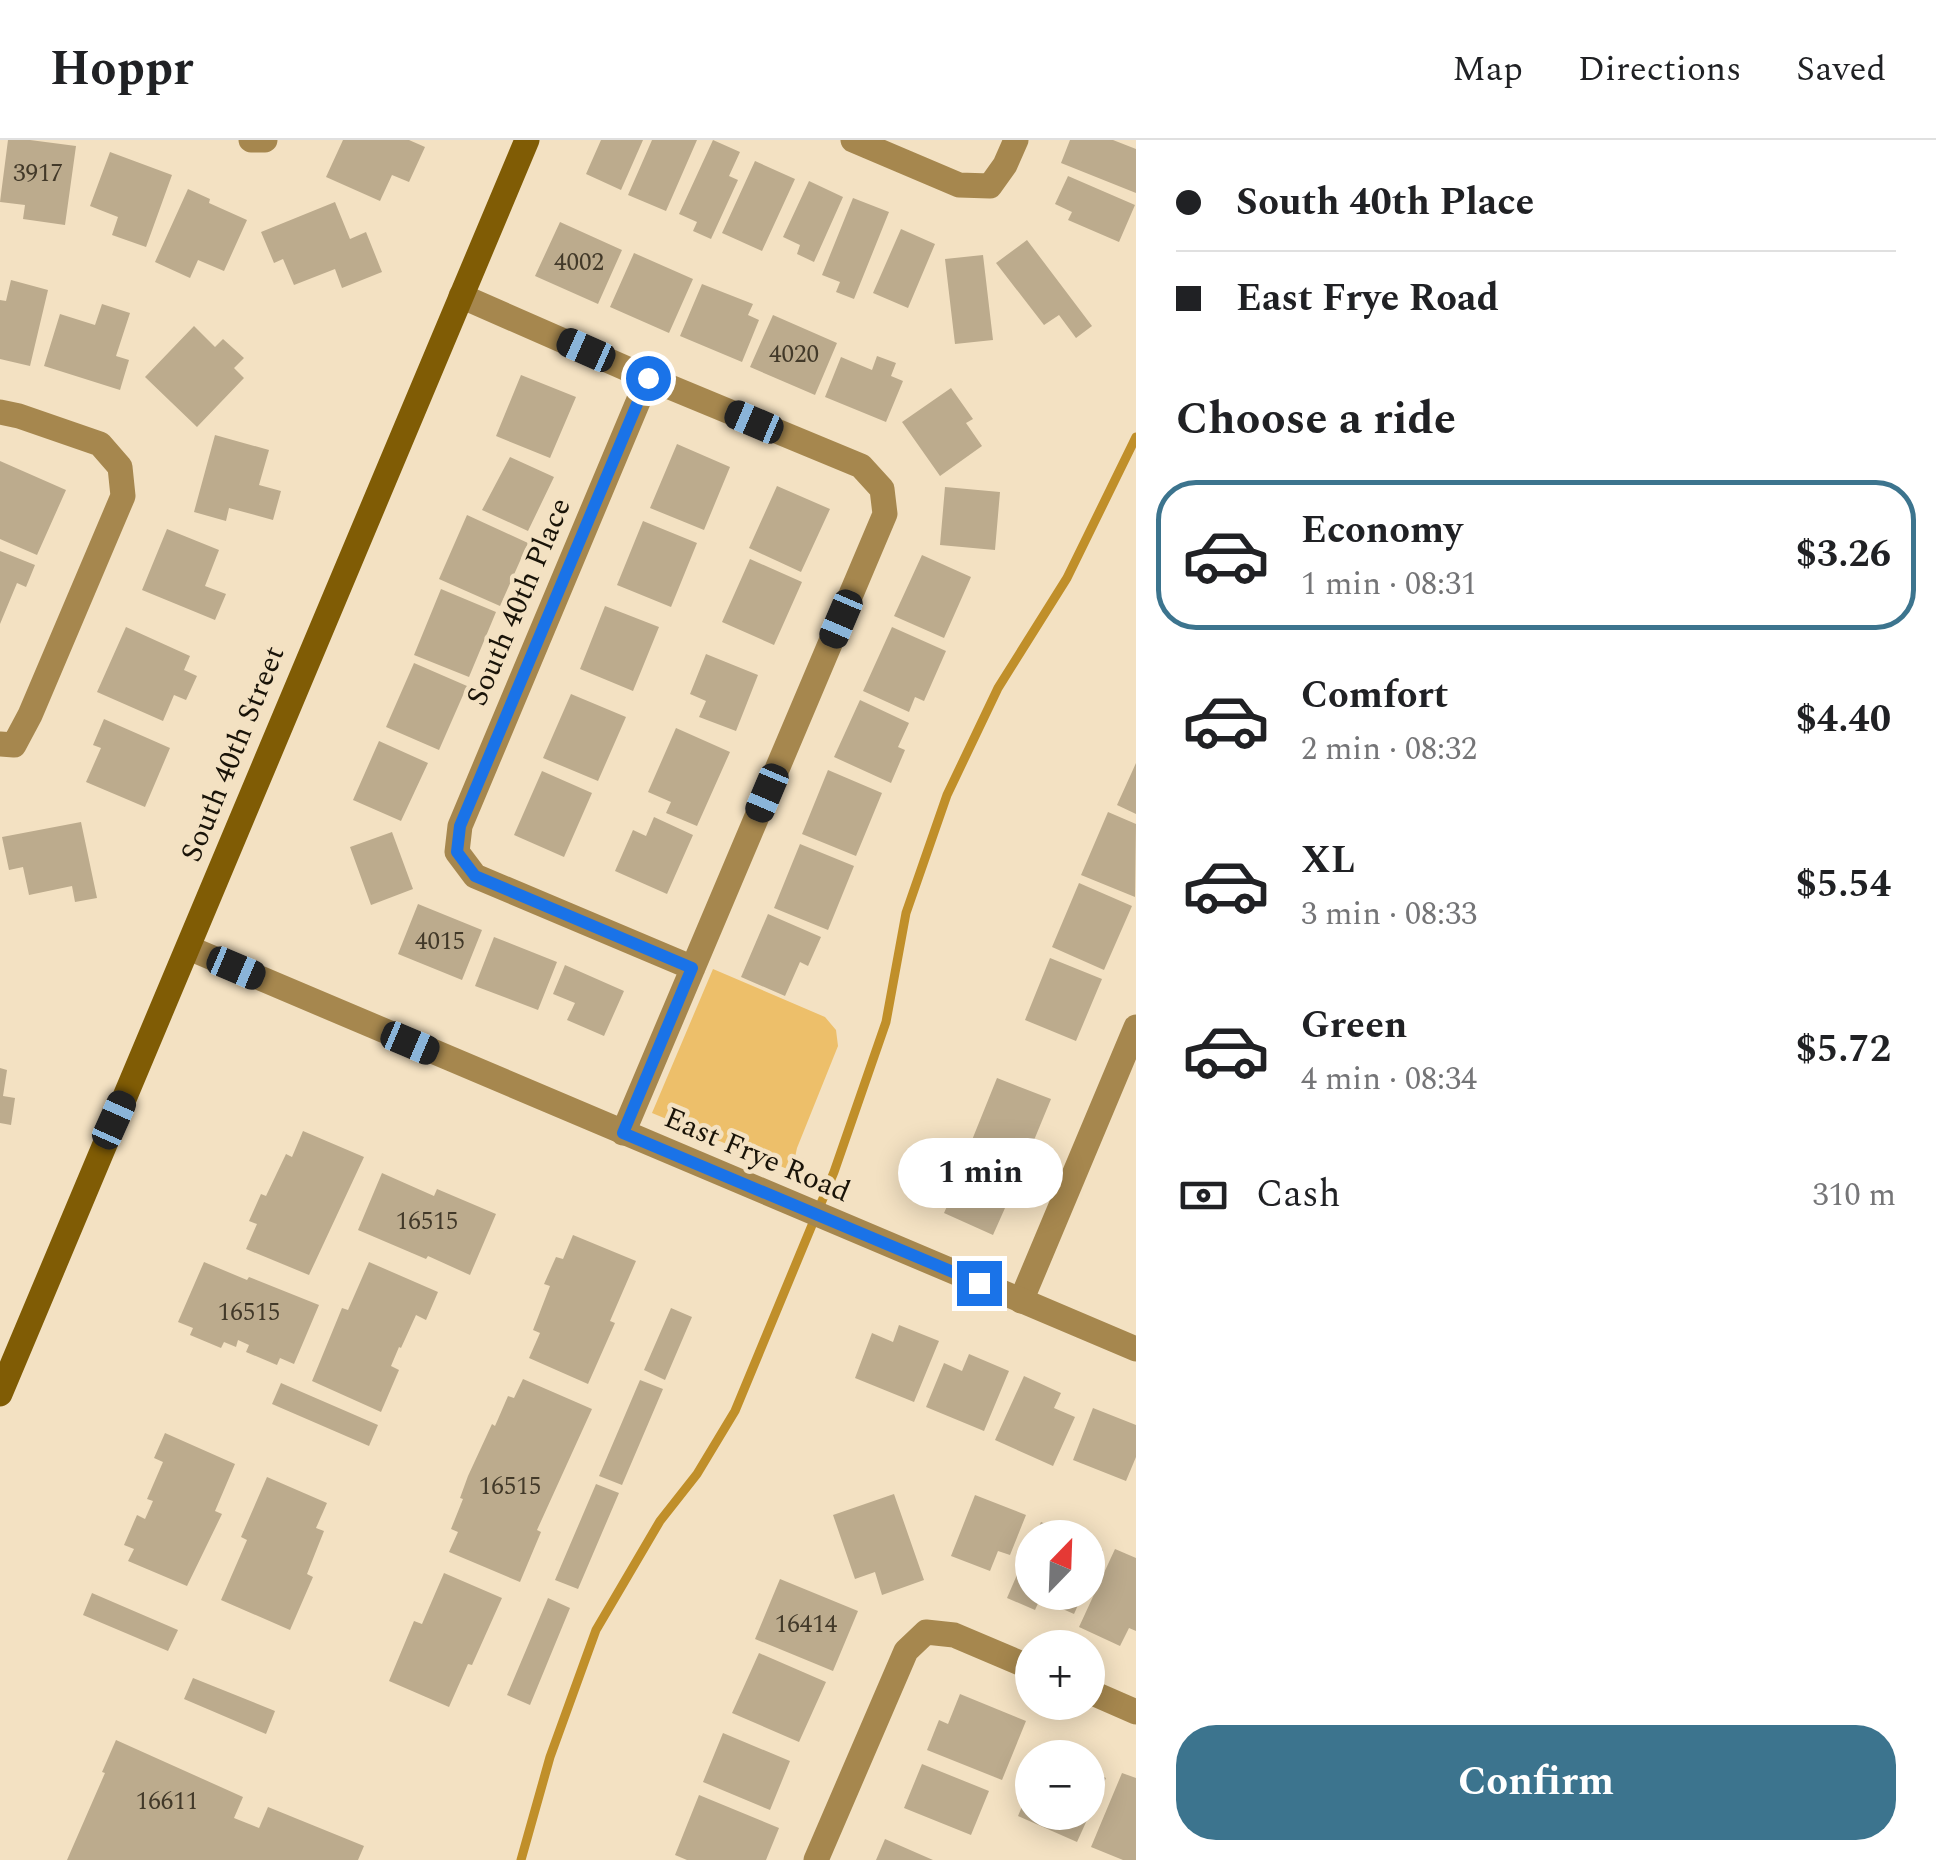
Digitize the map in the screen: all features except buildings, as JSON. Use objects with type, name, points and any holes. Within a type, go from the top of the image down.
[{"type":"main road","name":"South 40th Street","points":[[0,1394],[527,140]]},
{"type":"street","points":[[853,140],[959,185],[990,186],[1006,165],[1016,140]]},
{"type":"street","points":[[461,296],[861,466],[882,489],[886,514],[623,1133]]},
{"type":"street","name":"South 40th Place","points":[[648,378],[460,826],[457,852],[475,876],[692,968]]},
{"type":"street","points":[[0,412],[100,444],[120,467],[123,496],[30,715],[7,745]]},
{"type":"street","name":"East Frye Road","points":[[188,948],[1136,1349]]},
{"type":"street","points":[[1020,1300],[1130,1058],[1136,1028]]},
{"type":"street","points":[[816,1860],[906,1650],[926,1632],[954,1635],[1015,1661]]},
{"type":"street","points":[[1105,1698],[1136,1712]]},
{"type":"shaded area","points":[[713,969],[825,1017],[836,1030],[838,1046],[797,1148],[792,1171],[652,1113]]},
{"type":"waterway","points":[[521,1860],[550,1757],[596,1630],[660,1521],[697,1474],[735,1411],[834,1172],[886,1022],[906,913],[947,795],[998,688],[1067,578],[1136,437]]},
{"type":"route","points":[[648,378],[460,826],[457,852],[475,876],[692,968],[623,1133],[979,1283]]}]
